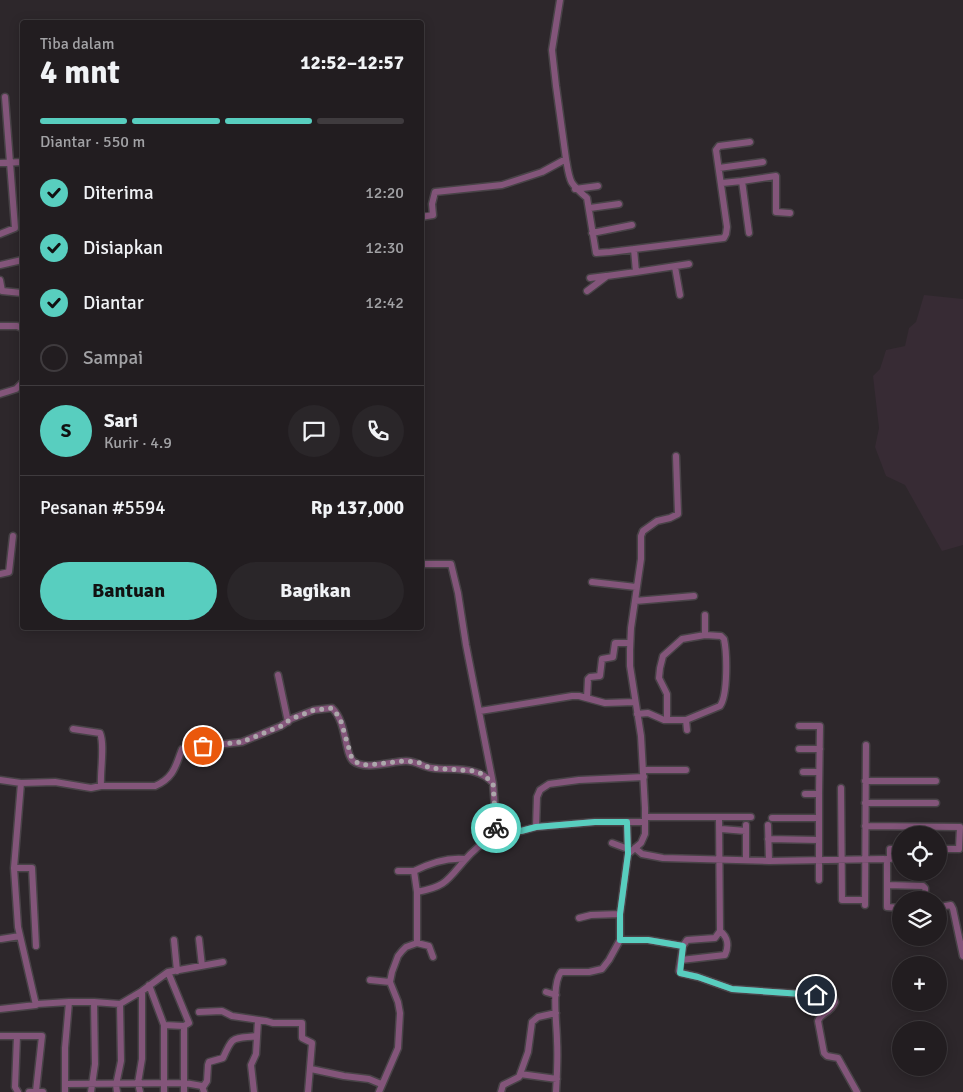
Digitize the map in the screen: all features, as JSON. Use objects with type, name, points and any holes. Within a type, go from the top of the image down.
[{"type":"street","points":[[560,0],[552,50],[566,159],[569,178],[575,189],[587,198],[596,253],[724,238],[727,227],[716,152],[719,146],[750,142]]},
{"type":"street","points":[[0,234],[19,228],[10,163],[5,98]]},
{"type":"street","points":[[424,216],[432,215],[435,192],[502,185],[542,172],[566,159]]},
{"type":"street","points":[[0,164],[20,162]]},
{"type":"street","points":[[719,168],[763,162]]},
{"type":"street","points":[[722,183],[776,176],[776,212],[790,213]]},
{"type":"street","points":[[742,181],[749,233]]},
{"type":"street","points":[[575,189],[598,186]]},
{"type":"street","points":[[590,208],[618,204]]},
{"type":"street","points":[[592,233],[632,225]]},
{"type":"street","points":[[634,249],[636,272]]},
{"type":"street","points":[[0,265],[20,260]]},
{"type":"street","points":[[590,278],[689,264]]},
{"type":"street","points":[[675,267],[680,295]]},
{"type":"street","points":[[587,291],[607,276]]},
{"type":"street","points":[[0,280],[2,291],[20,293]]},
{"type":"street","points":[[0,326],[20,327]]},
{"type":"street","points":[[0,394],[16,389],[20,385]]},
{"type":"street","points":[[628,852],[636,848],[643,839],[645,819],[641,736],[630,666],[630,643],[641,559],[641,536],[643,531],[657,521],[678,514],[676,456]]},
{"type":"street","points":[[0,574],[9,572],[13,536]]},
{"type":"street","points":[[424,564],[451,564],[493,783],[497,833]]},
{"type":"street","points":[[592,582],[636,587]]},
{"type":"street","points":[[635,601],[694,596]]},
{"type":"street","points":[[705,615],[705,635]]},
{"type":"street","points":[[637,714],[648,713],[661,720],[667,720],[686,720],[720,706],[724,697],[724,639],[721,636],[705,635],[682,640],[664,656],[660,668],[660,678],[668,694],[667,720]]},
{"type":"street","points":[[587,698],[588,679],[600,676],[602,659],[613,657],[615,644],[630,643]]},
{"type":"street","points":[[278,675],[288,722]]},
{"type":"street","points":[[480,711],[572,696],[605,703],[635,702]]},
{"type":"street","points":[[0,780],[21,783],[56,782],[91,788],[101,786],[155,786],[162,783],[176,768],[182,749],[242,742],[314,710],[332,708],[340,718],[352,759],[358,763],[367,765],[411,761],[430,768],[475,771],[493,783]]},
{"type":"street","points":[[686,720],[688,730]]},
{"type":"street","points":[[800,726],[820,726],[819,880]]},
{"type":"street","points":[[73,729],[100,733],[102,746],[101,786]]},
{"type":"street","points":[[841,788],[842,900],[865,902],[866,746]]},
{"type":"street","points":[[799,749],[820,749]]},
{"type":"street","points":[[643,770],[686,770]]},
{"type":"street","points":[[803,772],[820,772]]},
{"type":"street","points":[[536,827],[537,797],[540,790],[549,784],[579,780],[644,778]]},
{"type":"street","points":[[865,781],[936,781]]},
{"type":"street","points":[[21,783],[14,868],[20,936],[36,1005]]},
{"type":"street","points":[[805,794],[819,794]]},
{"type":"street","points":[[865,803],[936,803]]},
{"type":"street","points":[[417,892],[433,889],[444,883],[452,877],[465,860],[485,841],[497,833],[521,831],[536,827],[595,822],[751,817]]},
{"type":"street","points":[[719,818],[720,931],[715,938],[687,940],[683,946],[679,971],[682,974],[698,977],[732,989],[832,997],[835,1002],[832,1010],[819,1017],[818,1021],[824,1052],[827,1056],[838,1058],[857,1092]]},
{"type":"street","points":[[772,818],[819,818]]},
{"type":"street","points":[[556,1092],[557,979],[561,972],[590,972],[602,969],[607,964],[620,940],[620,914],[628,852],[627,822]]},
{"type":"street","points":[[768,826],[769,861]]},
{"type":"street","points":[[865,826],[892,826]]},
{"type":"street","points":[[947,827],[960,827],[959,849],[947,849]]},
{"type":"street","points":[[721,829],[746,828],[746,860]]},
{"type":"street","points":[[768,839],[819,840]]},
{"type":"street","points":[[612,843],[628,852]]},
{"type":"street","points":[[636,848],[642,854],[663,858],[769,861],[886,860],[890,859],[890,849],[892,849]]},
{"type":"street","points":[[398,871],[414,871],[444,860],[457,858],[465,860]]},
{"type":"street","points":[[886,860],[887,907],[892,907]]},
{"type":"street","points":[[14,868],[32,868],[36,946]]},
{"type":"street","points":[[414,871],[417,892],[417,943]]},
{"type":"street","points":[[887,885],[924,886],[924,891]]},
{"type":"street","points":[[947,906],[951,905],[953,909],[963,956]]},
{"type":"street","points":[[579,918],[591,915],[620,914]]},
{"type":"street","points":[[681,960],[725,955],[727,942],[720,931]]},
{"type":"street","points":[[1,939],[20,936]]},
{"type":"street","points":[[174,940],[177,971]]},
{"type":"street","points":[[199,940],[202,966]]},
{"type":"street","points":[[620,940],[648,940],[683,946]]},
{"type":"street","points":[[379,1092],[398,1048],[400,1013],[390,982],[394,964],[406,947],[417,943],[429,946],[433,957]]},
{"type":"street","points":[[0,1009],[69,1002],[120,1004],[168,972],[223,962]]},
{"type":"street","points":[[164,1025],[184,1026],[189,1023],[168,972]]},
{"type":"street","points":[[370,980],[390,982]]},
{"type":"street","points":[[149,985],[164,1025],[164,1092]]},
{"type":"street","points":[[140,1092],[138,1083],[142,1059],[142,991]]},
{"type":"street","points":[[546,992],[556,994]]},
{"type":"street","points":[[65,1092],[64,1048],[69,1002]]},
{"type":"street","points":[[92,1089],[95,1064],[94,1002]]},
{"type":"street","points":[[117,1088],[121,1061],[120,1004]]},
{"type":"street","points":[[200,1012],[222,1011],[232,1016],[273,1023],[302,1022],[302,1038],[312,1043],[308,1092]]},
{"type":"street","points":[[501,1092],[503,1085],[514,1080],[520,1074],[528,1052],[532,1022],[538,1017],[556,1013]]},
{"type":"street","points":[[254,1092],[251,1065],[256,1054],[258,1020]]},
{"type":"street","points":[[184,1026],[184,1092]]},
{"type":"street","points":[[0,1036],[42,1036],[36,1091]]},
{"type":"street","points":[[17,1036],[15,1087],[18,1092]]},
{"type":"street","points":[[66,1084],[92,1089],[117,1088],[138,1083],[164,1082],[185,1083],[204,1089],[208,1081],[209,1062],[223,1058],[228,1044],[232,1040],[257,1036]]},
{"type":"street","points":[[311,1069],[369,1079],[381,1084]]},
{"type":"street","points":[[520,1074],[557,1079]]},
{"type":"street","points":[[29,1092],[43,1092]]},
{"type":"shaded area","points":[[924,295],[963,299],[963,545],[942,551],[905,485],[886,476],[875,447],[879,428],[873,376],[880,369],[886,350],[905,346],[909,328],[916,322]]},
{"type":"way so far","points":[[203,746],[242,742],[314,710],[332,708],[340,718],[352,759],[358,763],[367,765],[411,761],[430,768],[475,771],[488,778],[493,783],[496,828]]},
{"type":"route","points":[[496,828],[497,833],[565,824],[627,822],[628,854],[620,914],[620,940],[648,940],[683,946],[680,973],[732,989],[816,995]]}]
